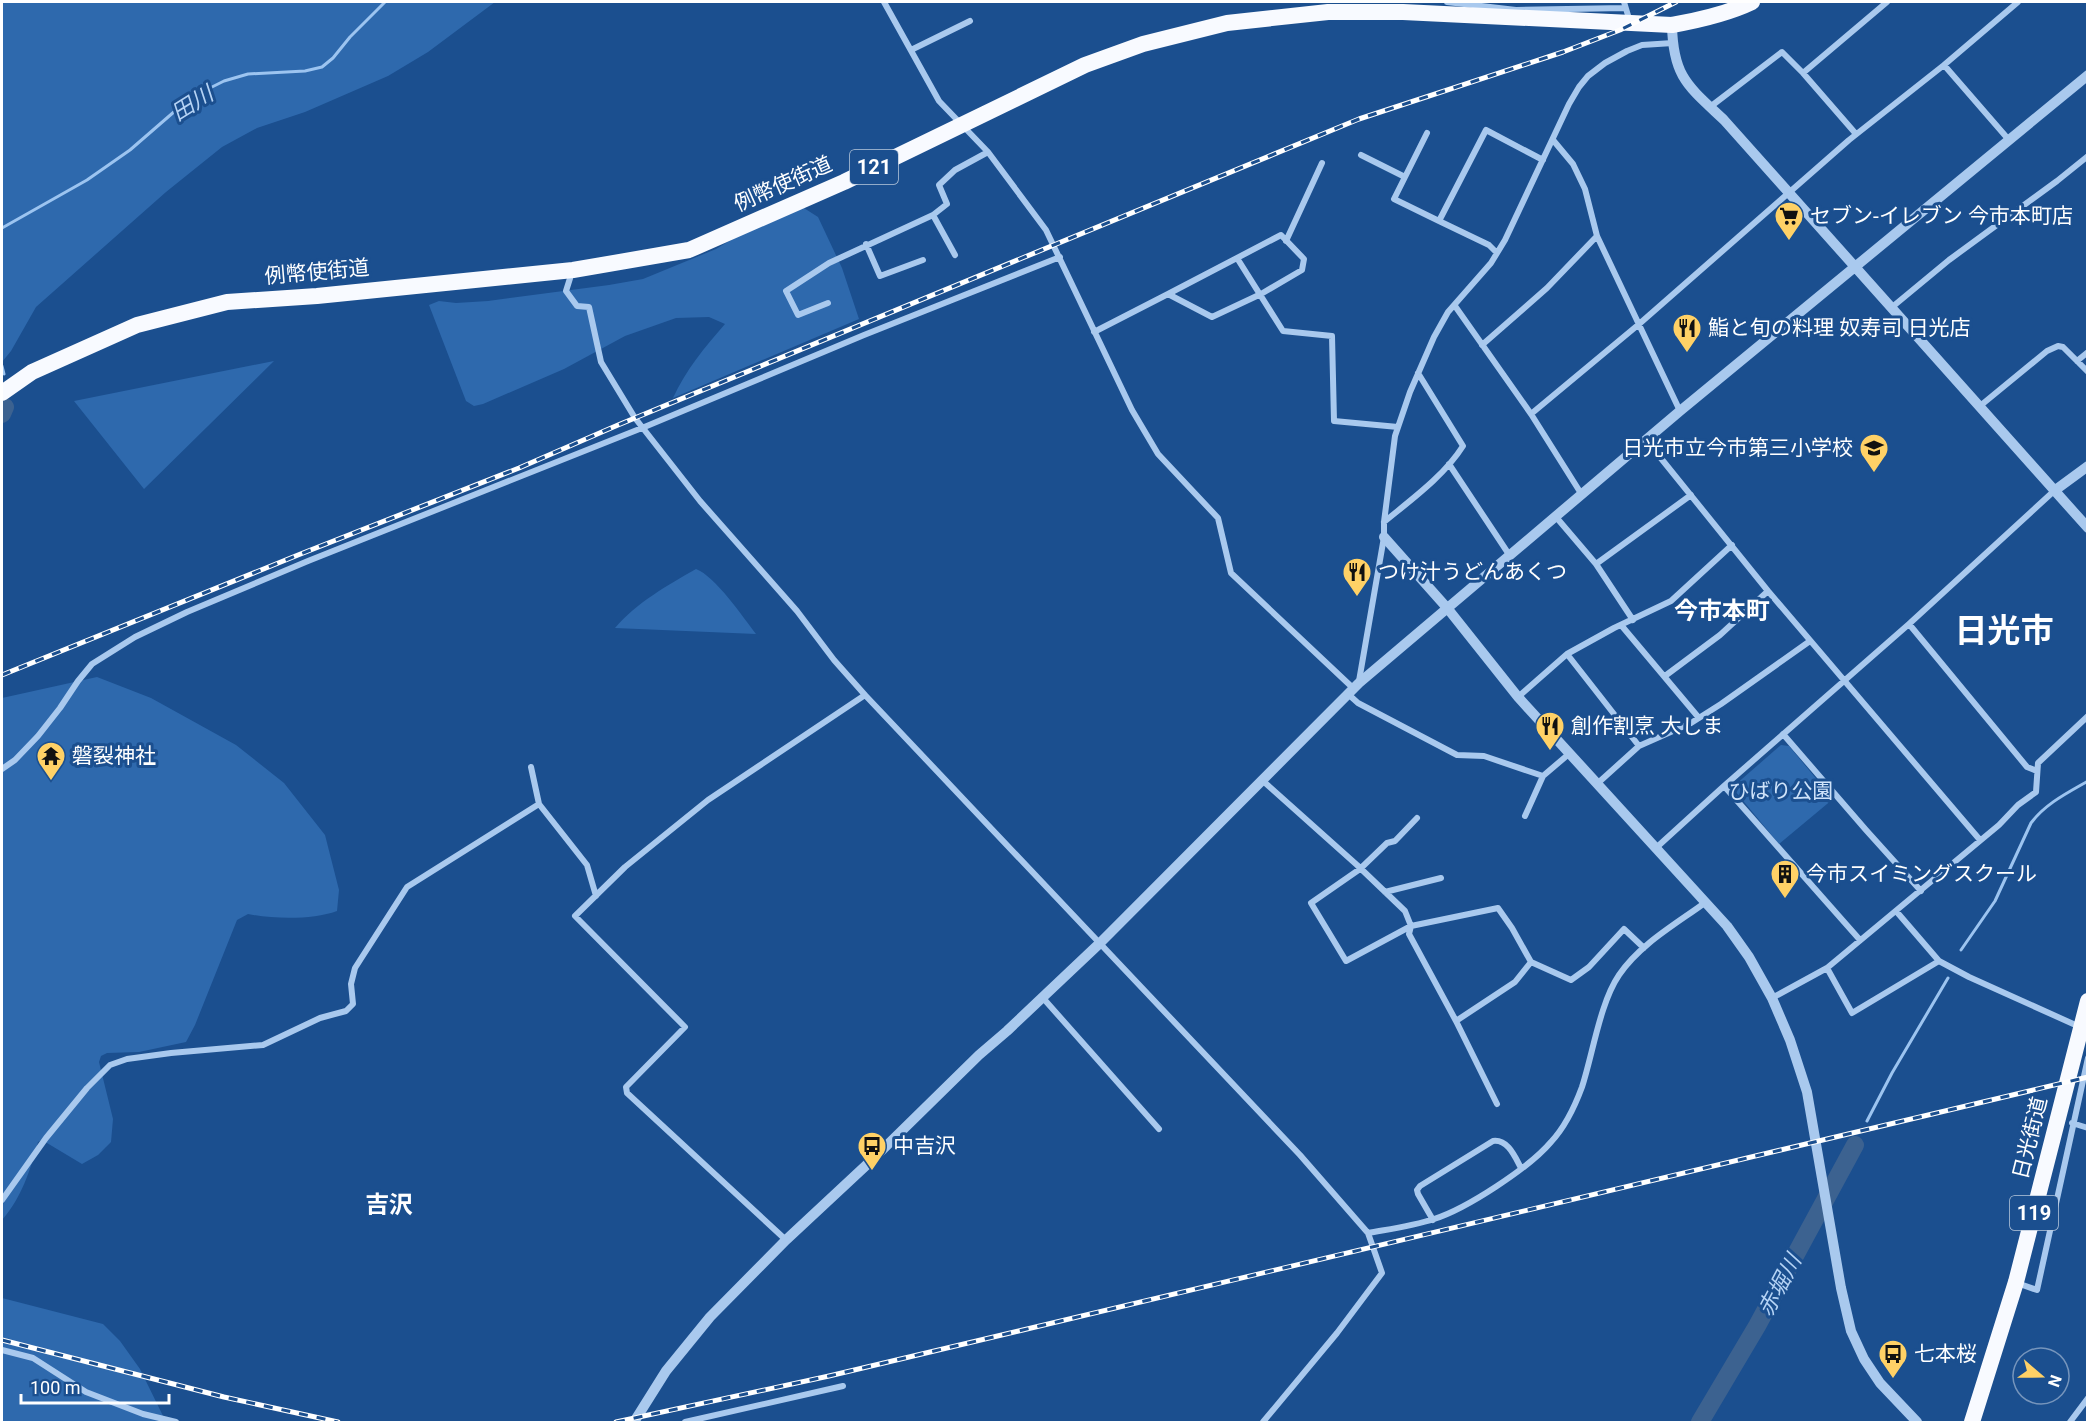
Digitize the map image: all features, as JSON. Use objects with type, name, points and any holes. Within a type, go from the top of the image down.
[{"type":"highway","name":"例幣使街道","points":[[2,393],[32,372],[137,325],[227,302],[317,296],[573,270],[689,249],[844,182],[1085,65],[1143,44],[1227,23],[1328,12],[1626,11],[1672,24],[1702,20],[1752,2]]},
{"type":"highway","name":"日光街道","points":[[1972,1422],[2016,1282],[2088,1001]]},
{"type":"street","points":[[884,2],[939,101],[988,152],[1046,230],[1132,410],[1158,454],[1218,518],[1231,573],[1353,689],[1368,708],[1457,755],[1484,756],[1543,776]]},
{"type":"street","points":[[1447,2],[1516,10],[1626,11]]},
{"type":"street","points":[[1803,73],[1887,2]]},
{"type":"street","points":[[1531,414],[1638,325],[1856,134],[1944,65],[2018,2]]},
{"type":"street","points":[[911,50],[970,21]]},
{"type":"street","points":[[1672,24],[1673,43],[1682,78],[1788,192],[2088,528]]},
{"type":"street","points":[[1353,689],[1384,537],[1395,436],[1434,337],[1455,306],[1497,253],[1518,216],[1569,104],[1588,76],[1605,63],[1642,45],[1673,43]]},
{"type":"street","points":[[1710,107],[1782,52],[1856,134]]},
{"type":"street","points":[[1944,65],[2009,141]]},
{"type":"street","points":[[634,1422],[666,1371],[726,1300],[979,1055],[1100,943],[1353,689],[1680,411],[2088,75]]},
{"type":"street","points":[[1439,221],[1486,130],[1544,160]]},
{"type":"street","points":[[1427,133],[1394,199],[1489,245],[1497,253]]},
{"type":"street","points":[[1553,140],[1573,164],[1585,189],[1597,236],[1680,411]]},
{"type":"street","points":[[828,303],[798,315],[786,291],[829,263],[866,244],[933,216],[947,204],[939,185],[955,170],[988,152]]},
{"type":"street","points":[[1361,155],[1405,177]]},
{"type":"street","points":[[1891,308],[1949,260],[2088,156]]},
{"type":"street","points":[[1286,241],[1322,163]]},
{"type":"street","points":[[933,216],[955,255]]},
{"type":"street","points":[[1094,333],[1281,234],[1304,260],[1302,270],[1261,294],[1212,317],[1168,294]]},
{"type":"street","points":[[1482,345],[1547,288],[1597,236]]},
{"type":"street","points":[[866,244],[880,276],[923,260]]},
{"type":"street","points":[[2,769],[15,760],[38,736],[92,664],[135,637],[187,612],[308,561],[642,428],[853,339],[1060,257]]},
{"type":"street","points":[[1238,258],[1284,331],[1332,336],[1334,421],[1398,427]]},
{"type":"street","points":[[573,270],[566,291],[577,306],[589,307],[601,362],[642,428],[700,501],[797,611],[834,660],[865,695],[1300,1155],[1368,1233],[1382,1273],[1337,1333],[1263,1422]]},
{"type":"street","points":[[1455,306],[1531,414],[1583,495]]},
{"type":"street","points":[[1980,406],[2047,351],[2058,345],[2063,347],[2088,372]]},
{"type":"street","points":[[2077,361],[2088,352]]},
{"type":"street","points":[[1384,522],[1449,464],[1463,446],[1418,373]]},
{"type":"street","points":[[1647,441],[1768,591],[1980,840]]},
{"type":"street","points":[[1449,464],[1510,556]]},
{"type":"street","points":[[1657,847],[1909,624],[2054,491],[2088,466]]},
{"type":"street","points":[[1596,564],[1691,495]]},
{"type":"street","points":[[1556,518],[1596,564],[1633,620]]},
{"type":"street","points":[[1384,537],[1448,609],[1518,697],[1657,847],[1740,943],[1772,998],[1807,1092],[1846,1316],[1858,1346],[1880,1383],[1917,1422]]},
{"type":"street","points":[[1518,697],[1567,654],[1671,600],[1732,545]]},
{"type":"street","points":[[1665,676],[1720,635],[1768,591]]},
{"type":"street","points":[[1909,624],[2027,767],[2037,771]]},
{"type":"street","points":[[1622,625],[1699,718]]},
{"type":"street","points":[[1598,783],[1639,746],[1699,718],[1755,682],[1810,641]]},
{"type":"street","points":[[1567,654],[1639,746]]},
{"type":"street","points":[[786,1240],[627,1093],[626,1087],[685,1027],[574,916],[625,867],[708,800],[865,695]]},
{"type":"street","points":[[1772,998],[1827,968],[2036,792],[2038,763],[2088,716]]},
{"type":"street","points":[[1784,734],[1921,891]]},
{"type":"street","points":[[1525,816],[1543,776],[1570,753]]},
{"type":"street","points":[[531,767],[539,804],[586,865],[596,896]]},
{"type":"street","points":[[1263,781],[1405,911],[1411,926],[1409,934],[1497,1104]]},
{"type":"street","points":[[1724,786],[1860,940]]},
{"type":"street","points":[[2,1200],[46,1138],[87,1088],[110,1065],[126,1059],[171,1053],[263,1045],[320,1018],[346,1011],[353,1004],[351,984],[355,968],[407,887],[539,804]]},
{"type":"street","points":[[1417,818],[1395,841],[1387,843],[1360,869],[1311,903],[1346,961],[1411,926],[1498,908],[1531,962],[1571,980],[1589,967],[1624,928],[1644,948]]},
{"type":"street","points":[[1385,892],[1441,878]]},
{"type":"street","points":[[1368,1233],[1433,1220],[1466,1205],[1538,1155],[1553,1140],[1582,1086],[1604,1011],[1616,981],[1644,948],[1706,902]]},
{"type":"street","points":[[1896,911],[1939,962],[2081,1027]]},
{"type":"street","points":[[1456,1021],[1515,982],[1531,962]]},
{"type":"street","points":[[1827,968],[1852,1012],[1939,962]]},
{"type":"street","points":[[1043,998],[1159,1129]]},
{"type":"street","points":[[2016,1282],[2037,1290],[2088,1058]]},
{"type":"street","points":[[2072,1123],[2088,1128]]},
{"type":"street","points":[[1433,1220],[1418,1194],[1417,1190],[1420,1186],[1493,1141],[1499,1140],[1505,1143],[1521,1168]]},
{"type":"street","points":[[2,1350],[33,1358],[86,1392],[143,1414],[176,1422]]},
{"type":"street","points":[[685,1422],[843,1386]]},
{"type":"street","points":[[2070,1422],[2088,1398]]},
{"type":"green space","points":[[2,2],[495,2],[428,52],[388,76],[305,112],[257,128],[222,147],[166,192],[36,307],[11,351],[2,362]]},
{"type":"green space","points":[[796,203],[818,217],[842,268],[859,319],[673,398],[696,360],[725,324],[709,317],[676,318],[625,336],[564,369],[483,404],[474,406],[466,401],[429,305],[439,301],[456,303],[488,301],[643,279],[716,249]]},
{"type":"green space","points":[[274,361],[144,489],[74,401]]},
{"type":"green space","points":[[696,569],[704,573],[720,588],[756,634],[615,628],[642,603]]},
{"type":"green space","points":[[97,677],[151,698],[236,745],[284,783],[325,835],[339,890],[337,911],[293,918],[248,914],[237,920],[186,1042],[139,1052],[107,1053],[101,1056],[99,1062],[113,1119],[111,1142],[98,1155],[82,1164],[42,1140],[38,1142],[20,1193],[2,1220],[2,698]]},
{"type":"green space","name":"ひばり公園","points":[[1781,745],[1789,746],[1833,799],[1779,844],[1735,791],[1735,785]]},
{"type":"green space","points":[[2,1298],[103,1324],[120,1341],[140,1369],[166,1422],[2,1422]]},
{"type":"waterway","name":"田川","points":[[2,228],[87,180],[130,150],[175,111],[200,93],[224,81],[248,74],[305,71],[322,67],[385,2]]},
{"type":"waterway","name":"田川","points":[[2,366],[4,374]]},
{"type":"waterway","name":"田川","points":[[2,414],[5,407]]},
{"type":"waterway","name":"赤堀川","points":[[1961,950],[1995,901],[2031,823],[2050,805],[2088,781]]},
{"type":"waterway","name":"赤堀川","points":[[1867,1121],[1892,1073],[1948,978]]},
{"type":"waterway","name":"赤堀川","points":[[1700,1422],[1757,1326],[1855,1145]]},
{"type":"railway","points":[[2,675],[519,468],[1359,119],[1563,52],[1620,30],[1676,2]]},
{"type":"railway","points":[[616,1422],[829,1376],[2088,1077]]},
{"type":"railway","points":[[2,1340],[224,1397],[338,1422]]},
{"type":"place","name":"セブン-イレブン 今市本町店","points":[[1789,242]]},
{"type":"place","name":"鮨と旬の料理 奴寿司 日光店","points":[[1687,354]]},
{"type":"place","name":"日光市立今市第三小学校","points":[[1874,474]]},
{"type":"place","name":"つけ汁うどんあくつ","points":[[1357,598]]},
{"type":"place","name":"創作割烹 大しま","points":[[1550,752]]},
{"type":"place","name":"磐裂神社","points":[[51,782]]},
{"type":"place","name":"今市スイミングスクール","points":[[1785,900]]},
{"type":"place","name":"中吉沢","points":[[872,1172]]},
{"type":"place","name":"七本桜","points":[[1893,1380]]},
{"type":"district","name":"今市本町","points":[[1722,611]]},
{"type":"district","name":"日光市","points":[[2004,630]]},
{"type":"district","name":"吉沢","points":[[389,1205]]}]
